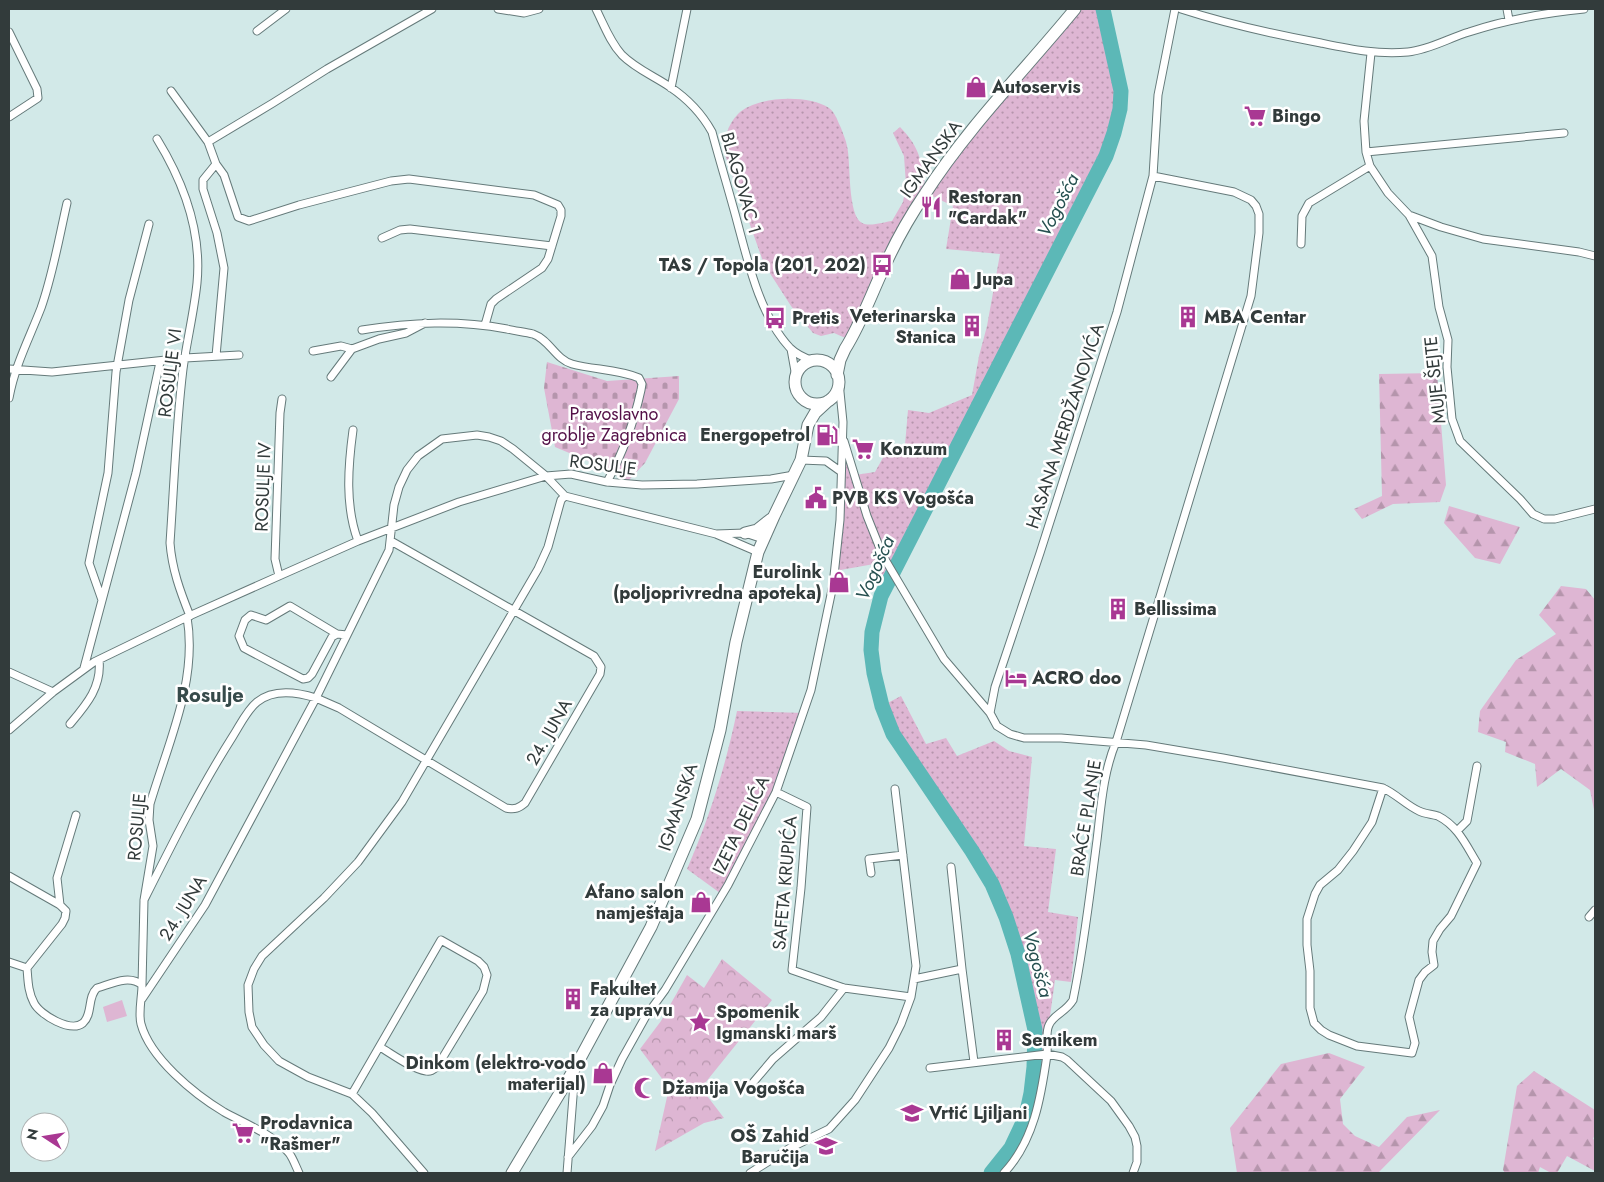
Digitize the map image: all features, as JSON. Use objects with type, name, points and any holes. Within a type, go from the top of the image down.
[{"type":"main road","name":"IGMANSKA","points":[[838,378],[840,360],[845,349],[892,252],[926,193],[947,161],[989,109],[1075,9]]},
{"type":"main road","points":[[818,361],[834,369],[838,378],[835,395],[820,404],[813,404],[800,396],[796,387],[796,377],[802,366],[818,361],[830,360],[845,349]]},
{"type":"main road","name":"IGMANSKA","points":[[800,396],[808,425]]},
{"type":"main road","name":"IGMANSKA","points":[[512,1173],[536,1136],[576,1066],[651,927],[697,819],[720,730],[736,642],[758,552],[772,518],[801,460],[808,425],[815,413],[829,400]]},
{"type":"main road","points":[[745,533],[757,530],[772,518]]},
{"type":"street","points":[[257,31],[286,9]]},
{"type":"street","points":[[208,142],[420,12],[432,9]]},
{"type":"street","points":[[498,9],[524,13],[538,9]]},
{"type":"street","name":"BLAGOVAC 1","points":[[596,9],[612,43],[622,55],[634,65],[671,88],[703,117],[712,132],[752,276],[764,305],[790,349],[800,355],[818,361]]},
{"type":"street","points":[[671,88],[687,9]]},
{"type":"street","name":"HASANA MERDŽANOVIĆA","points":[[990,714],[994,687],[1040,553],[1117,312],[1153,176],[1158,95],[1175,9]]},
{"type":"street","points":[[1181,9],[1258,31],[1371,53],[1408,52],[1423,49],[1467,32],[1509,20],[1539,13],[1584,9]]},
{"type":"street","points":[[1507,9],[1509,20]]},
{"type":"street","points":[[9,32],[37,89],[38,98],[9,117]]},
{"type":"street","name":"MUJE ŠEJTE","points":[[1371,53],[1364,121],[1366,152],[1370,166],[1388,193],[1409,215],[1432,256],[1439,308],[1448,340],[1447,367],[1452,419],[1460,441],[1533,514],[1544,519],[1555,519],[1595,509]]},
{"type":"street","points":[[171,91],[208,142],[216,164],[224,176],[238,217],[242,220],[249,221],[299,205],[398,179],[534,195],[558,205],[561,210],[548,259],[542,268],[491,304],[484,325]]},
{"type":"street","points":[[1366,152],[1564,133]]},
{"type":"street","name":"ROSULJE VI","points":[[157,139],[172,165],[187,201],[198,248],[197,282],[185,358],[170,543],[177,582],[189,616]]},
{"type":"street","points":[[216,164],[203,180],[203,189],[217,233],[224,268],[216,356]]},
{"type":"street","points":[[1300,244],[1302,216],[1309,203],[1370,166]]},
{"type":"street","points":[[842,434],[867,516],[883,556],[944,659],[990,714],[997,726],[1010,734],[1024,738],[1061,738],[1116,742],[1251,296],[1259,233],[1259,214],[1256,206],[1243,195],[1153,176]]},
{"type":"street","points":[[9,398],[12,369],[43,299],[67,204]]},
{"type":"street","name":"MUJE ŠEJTE","points":[[1409,215],[1455,232],[1483,239],[1580,252],[1595,256]]},
{"type":"street","points":[[102,600],[89,563],[108,473],[118,366],[129,300],[149,224]]},
{"type":"street","points":[[382,238],[400,230],[410,229],[552,246]]},
{"type":"street","points":[[313,351],[341,346],[352,349],[379,339],[406,333],[427,322]]},
{"type":"street","points":[[362,330],[427,322],[484,325],[534,334],[542,339],[558,357],[573,364],[618,372],[639,378],[642,384],[632,423],[618,462],[607,482]]},
{"type":"street","points":[[331,377],[346,360],[352,349]]},
{"type":"street","points":[[790,349],[796,377]]},
{"type":"street","points":[[12,369],[52,372],[185,358],[239,355]]},
{"type":"street","points":[[84,668],[136,473],[160,362]]},
{"type":"street","name":"IZETA DELIĆA","points":[[568,1156],[592,1126],[600,1112],[610,1084],[626,1051],[728,884],[776,792],[811,690],[833,585],[840,520],[843,422],[838,378]]},
{"type":"street","name":"ROSULJE IV","points":[[279,576],[275,559],[282,399]]},
{"type":"street","points":[[829,400],[841,409]]},
{"type":"street","points":[[353,430],[348,486],[350,509],[358,541]]},
{"type":"street","points":[[316,698],[389,550],[394,505],[407,470],[418,456],[442,439],[477,434],[489,437],[513,449],[546,476],[564,496],[716,534],[758,552]]},
{"type":"street","points":[[801,460],[826,461],[840,471]]},
{"type":"street","name":"ROSULJE","points":[[9,730],[53,692],[84,668],[99,660],[189,616],[358,541],[459,502],[546,476],[572,474],[607,482],[642,485],[697,484],[771,479],[795,475]]},
{"type":"street","points":[[424,1173],[352,1094],[308,1077],[279,1061],[264,1045],[252,1027],[247,997],[248,985],[254,969],[262,956],[324,898],[358,862],[402,802],[515,610],[548,547],[561,500],[564,496]]},
{"type":"street","points":[[716,534],[745,533],[763,539]]},
{"type":"street","points":[[391,540],[515,610]]},
{"type":"street","points":[[338,634],[332,638],[312,674],[308,678],[303,679],[244,648],[239,636],[245,620],[251,615],[266,620],[290,606],[338,634],[347,635]]},
{"type":"street","name":"24. JUNA","points":[[144,900],[212,768],[249,712],[258,702],[273,694],[297,693],[316,698],[339,708],[506,808],[514,810],[520,807],[525,802],[600,674],[601,667],[594,656],[515,610]]},
{"type":"street","name":"ROSULJE","points":[[189,616],[189,669],[182,701],[150,804],[149,820],[153,846],[144,900],[140,1022],[146,1038],[154,1051],[193,1091],[257,1129],[289,1153],[300,1173]]},
{"type":"street","points":[[70,724],[90,700],[97,685],[100,667],[99,660]]},
{"type":"street","points":[[9,672],[53,692]]},
{"type":"street","name":"24. JUNA","points":[[142,999],[205,905],[316,698]]},
{"type":"street","name":"BRAĆE PLANJE","points":[[1004,1173],[1020,1153],[1028,1138],[1038,1103],[1049,1024],[1070,1004],[1074,993],[1105,778],[1110,756],[1116,742],[1223,758],[1383,788],[1420,812],[1438,817],[1458,830],[1477,863],[1451,916],[1434,940],[1432,952],[1434,965],[1419,980],[1409,1017],[1415,1042],[1412,1053],[1357,1046],[1329,1035],[1314,1022],[1310,1008],[1307,919],[1315,894],[1320,885],[1338,870],[1372,822],[1383,788]]},
{"type":"street","points":[[1458,830],[1467,821],[1477,766]]},
{"type":"street","points":[[750,1173],[790,1148],[829,1129],[855,1100],[889,1048],[901,1024],[911,997],[916,966],[895,789]]},
{"type":"street","name":"SAFETA KRUPIĆA","points":[[776,792],[807,807],[792,970],[844,988],[911,997]]},
{"type":"street","points":[[60,905],[57,878],[76,815]]},
{"type":"street","points":[[871,873],[869,860],[903,854]]},
{"type":"street","points":[[950,868],[974,1062]]},
{"type":"street","points":[[9,876],[60,905],[66,911],[65,918],[27,968],[29,990],[34,1004],[48,1018],[67,1025],[80,1025],[89,1014],[90,1001],[94,990],[97,988],[126,980],[137,981],[142,986]]},
{"type":"street","points":[[1589,917],[1595,910]]},
{"type":"street","points":[[352,1094],[441,940],[478,961],[484,967],[487,975],[483,992],[436,1067],[426,1071],[380,1047]]},
{"type":"street","points":[[9,962],[27,968]]},
{"type":"street","points":[[914,979],[962,969]]},
{"type":"street","points":[[751,1085],[773,1059],[821,1017],[844,988]]},
{"type":"street","points":[[930,1068],[1044,1054],[1062,1057],[1111,1101],[1129,1126],[1137,1146],[1137,1162],[1133,1173]]},
{"type":"street","points":[[567,1173],[576,1066]]},
{"type":"green space","points":[[1072,9],[1103,9],[1121,91],[1120,109],[1114,133],[1106,156],[881,596],[874,564],[835,571],[842,439],[855,475],[875,472],[890,445],[905,445],[908,410],[929,413],[972,395],[1000,254],[946,249],[953,206],[926,193],[850,340],[834,333],[821,336],[813,333],[791,306],[764,264],[724,152],[727,132],[738,114],[746,108],[769,100],[808,100],[829,108],[836,117],[847,144],[850,187],[857,218],[862,223],[869,225],[892,221],[903,202],[906,185],[904,156],[893,133],[900,127],[916,149],[922,165],[926,192]]},
{"type":"green space","name":"Pravoslavno groblje Zagrebnica","points":[[547,362],[607,381],[679,376],[679,399],[645,463],[628,481],[555,447],[544,388]]},
{"type":"green space","points":[[1437,373],[1446,485],[1440,502],[1393,504],[1362,519],[1354,509],[1382,496],[1379,374]]},
{"type":"green space","points":[[1449,506],[1520,527],[1500,564],[1475,558],[1444,523]]},
{"type":"green space","points":[[1561,586],[1586,589],[1595,600],[1595,815],[1590,790],[1561,769],[1537,787],[1535,764],[1505,752],[1506,742],[1478,732],[1480,711],[1516,660],[1556,634],[1539,615]]},
{"type":"green space","points":[[901,696],[926,744],[946,738],[957,756],[994,741],[1009,751],[1032,757],[1024,846],[1056,849],[1048,912],[1078,917],[1071,982],[1055,980],[1038,1103],[1020,1153],[1011,1148],[1026,1116],[1031,1093],[1035,1030],[1018,954],[1006,917],[992,884],[893,734],[882,706]]},
{"type":"green space","points":[[737,711],[804,713],[776,792],[720,893],[687,869],[703,831],[716,792]]},
{"type":"green space","points":[[722,959],[772,1000],[701,1088],[724,1118],[704,1123],[655,1151],[669,1088],[640,1049],[661,1021],[687,975],[704,988]]},
{"type":"green space","points":[[122,1000],[127,1016],[107,1022],[103,1007]]},
{"type":"green space","points":[[1329,1053],[1365,1067],[1340,1099],[1343,1124],[1355,1136],[1379,1147],[1407,1117],[1440,1110],[1378,1173],[1237,1173],[1230,1128],[1281,1064]]},
{"type":"green space","points":[[1534,1071],[1595,1110],[1595,1134],[1593,1139],[1595,1140],[1595,1171],[1567,1156],[1557,1173],[1551,1173],[1540,1167],[1538,1173],[1505,1173],[1503,1170],[1517,1086]]},
{"type":"waterway","name":"Vogošća","points":[[991,1173],[1011,1148],[1026,1116],[1034,1067],[1035,1030],[1018,954],[1006,917],[992,884],[893,734],[882,706],[874,673],[871,650],[872,632],[881,596],[1106,156],[1120,109],[1121,91],[1103,9]]},
{"type":"place","name":"Autoservis","points":[[976,87]]},
{"type":"place","name":"Bingo","points":[[1255,116]]},
{"type":"place","name":"Restoran \"Cardak\"","points":[[931,207]]},
{"type":"place","name":"TAS / Topola (201, 202)","points":[[882,265]]},
{"type":"place","name":"Jupa","points":[[960,279]]},
{"type":"place","name":"MBA Centar","points":[[1188,317]]},
{"type":"place","name":"Pretis","points":[[775,318]]},
{"type":"place","name":"Veterinarska Stanica","points":[[972,326]]},
{"type":"place","name":"Energopetrol","points":[[827,435]]},
{"type":"place","name":"Konzum","points":[[863,449]]},
{"type":"place","name":"PVB KS Vogošća","points":[[816,498]]},
{"type":"place","name":"Eurolink (poljoprivredna apoteka)","points":[[839,582]]},
{"type":"place","name":"Bellissima","points":[[1118,609]]},
{"type":"place","name":"ACRO doo","points":[[1016,678]]},
{"type":"place","name":"Afano salon namještaja","points":[[701,902]]},
{"type":"place","name":"Fakultet za upravu","points":[[573,999]]},
{"type":"place","name":"Spomenik Igmanski marš","points":[[700,1022]]},
{"type":"place","name":"Semikem","points":[[1004,1040]]},
{"type":"place","name":"Dinkom (elektro-vodo materijal)","points":[[603,1073]]},
{"type":"place","name":"Džamija Vogošća","points":[[645,1088]]},
{"type":"place","name":"Vrtić Ljiljani","points":[[912,1113]]},
{"type":"place","name":"Prodavnica \"Rašmer\"","points":[[243,1133]]},
{"type":"place","name":"OŠ Zahid Baručija","points":[[826,1146]]},
{"type":"district","name":"Rosulje","points":[[210,695]]}]
